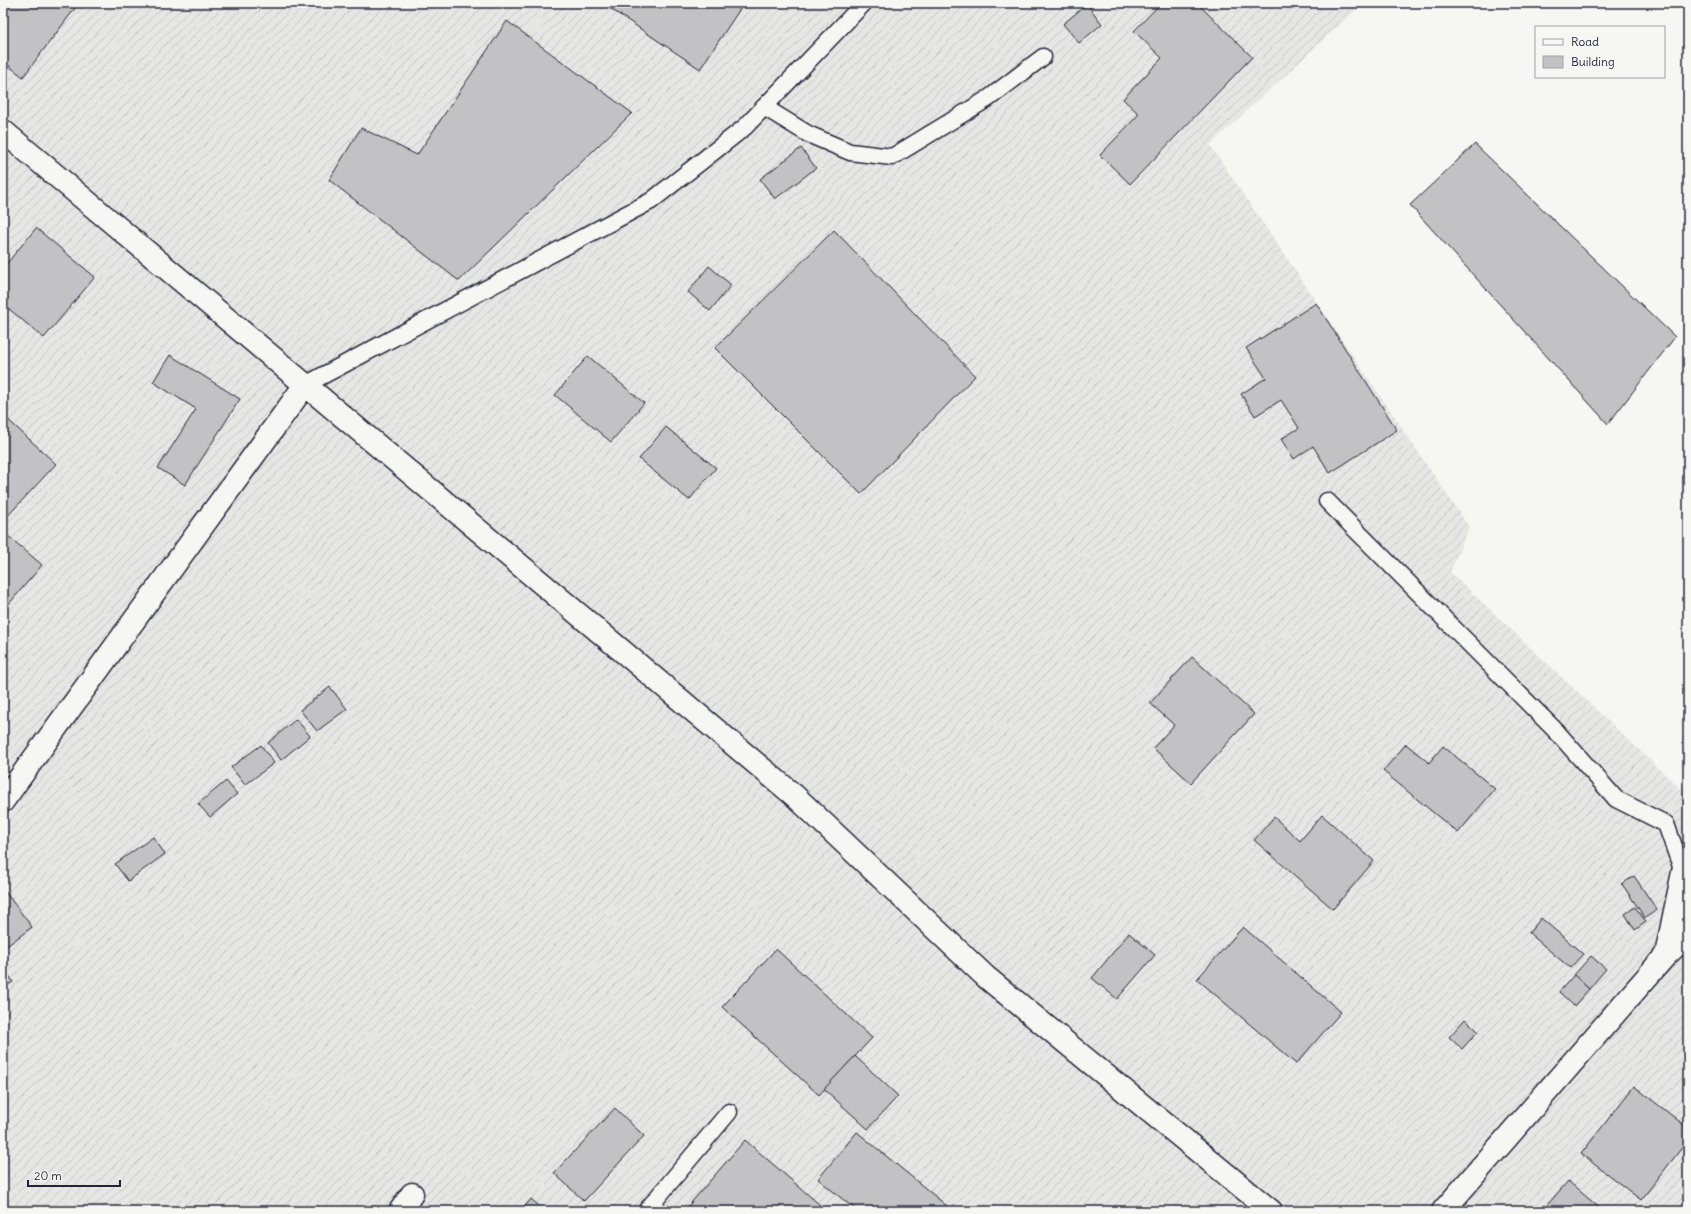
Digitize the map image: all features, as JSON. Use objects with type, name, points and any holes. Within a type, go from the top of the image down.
[{"type":"street","points":[[5,137],[305,385],[796,797],[986,977],[1271,1211]]},
{"type":"street","points":[[3,801],[305,385]]},
{"type":"street","points":[[1666,955],[1686,869]]},
{"type":"street","points":[[1443,1211],[1666,955],[1688,935]]},
{"type":"lane","points":[[305,385],[651,201],[745,127],[864,3]]},
{"type":"lane","points":[[764,107],[808,134],[850,152],[892,157],[989,98],[1043,57]]},
{"type":"lane","points":[[1327,501],[1556,732],[1616,799],[1666,824],[1686,869]]},
{"type":"lane","points":[[646,1211],[729,1112]]},
{"type":"shaded area","points":[[3,3],[1363,3],[1210,145],[1469,527],[1450,572],[1688,796],[1688,1211],[3,1211]]},
{"type":"building","points":[[3,3],[79,3],[23,77],[3,61]]},
{"type":"building","points":[[602,3],[744,3],[700,69]]},
{"type":"building","points":[[1161,3],[1197,3],[1252,57],[1130,184],[1100,155],[1139,114],[1123,99],[1162,58],[1134,31]]},
{"type":"building","points":[[1087,4],[1102,24],[1079,43],[1063,24]]},
{"type":"building","points":[[507,21],[632,113],[459,281],[329,180],[361,128],[417,155]]},
{"type":"building","points":[[1475,144],[1675,337],[1608,424],[1410,205]]},
{"type":"building","points":[[801,148],[816,168],[775,199],[760,179]]},
{"type":"building","points":[[36,228],[95,277],[44,338],[3,304],[3,268]]},
{"type":"building","points":[[834,230],[975,376],[861,494],[715,348]]},
{"type":"building","points":[[709,266],[731,285],[710,311],[688,292]]},
{"type":"building","points":[[1316,303],[1397,430],[1330,473],[1313,446],[1294,459],[1281,439],[1299,428],[1281,400],[1255,416],[1241,394],[1266,378],[1246,348]]},
{"type":"building","points":[[170,355],[240,399],[185,485],[158,468],[196,409],[153,382]]},
{"type":"building","points":[[588,356],[644,403],[611,442],[555,395]]},
{"type":"building","points":[[3,415],[56,464],[3,521]]},
{"type":"building","points":[[666,427],[716,468],[689,500],[639,459]]},
{"type":"building","points":[[7,535],[42,565],[3,611],[3,541]]},
{"type":"building","points":[[1192,657],[1254,714],[1191,783],[1153,748],[1174,725],[1150,703]]},
{"type":"building","points":[[330,687],[347,709],[317,731],[300,710]]},
{"type":"building","points":[[296,719],[310,736],[281,760],[268,743]]},
{"type":"building","points":[[1406,744],[1429,763],[1443,746],[1495,789],[1458,833],[1383,771]]},
{"type":"building","points":[[261,745],[274,763],[245,785],[231,767]]},
{"type":"building","points":[[226,781],[237,794],[210,817],[198,804]]},
{"type":"building","points":[[1322,815],[1374,861],[1333,909],[1254,840],[1274,817],[1300,841]]},
{"type":"building","points":[[153,837],[165,854],[128,881],[115,864]]},
{"type":"building","points":[[1634,876],[1657,910],[1645,918],[1622,884]]},
{"type":"building","points":[[3,889],[32,927],[3,949]]},
{"type":"building","points":[[1635,907],[1646,922],[1635,930],[1625,914]]},
{"type":"building","points":[[1541,918],[1583,954],[1570,968],[1529,933]]},
{"type":"building","points":[[1243,927],[1341,1012],[1296,1064],[1197,979]]},
{"type":"building","points":[[1129,933],[1155,955],[1117,999],[1092,978]]},
{"type":"building","points":[[776,949],[872,1038],[819,1095],[722,1007]]},
{"type":"building","points":[[1591,956],[1606,969],[1589,989],[1574,975]]},
{"type":"building","points":[[5,969],[13,982],[3,988],[3,970]]},
{"type":"building","points":[[1574,975],[1589,989],[1574,1006],[1559,992]]},
{"type":"building","points":[[1465,1019],[1478,1031],[1462,1049],[1449,1037]]},
{"type":"building","points":[[855,1056],[898,1096],[868,1129],[824,1089]]},
{"type":"building","points":[[1634,1086],[1688,1128],[1688,1140],[1641,1200],[1581,1154]]},
{"type":"building","points":[[615,1108],[644,1136],[584,1201],[554,1173]]},
{"type":"building","points":[[857,1132],[953,1211],[857,1211],[818,1179]]},
{"type":"building","points":[[745,1140],[827,1211],[684,1211]]},
{"type":"building","points":[[1568,1181],[1603,1211],[1542,1211]]},
{"type":"building","points":[[531,1199],[545,1211],[521,1211]]}]
